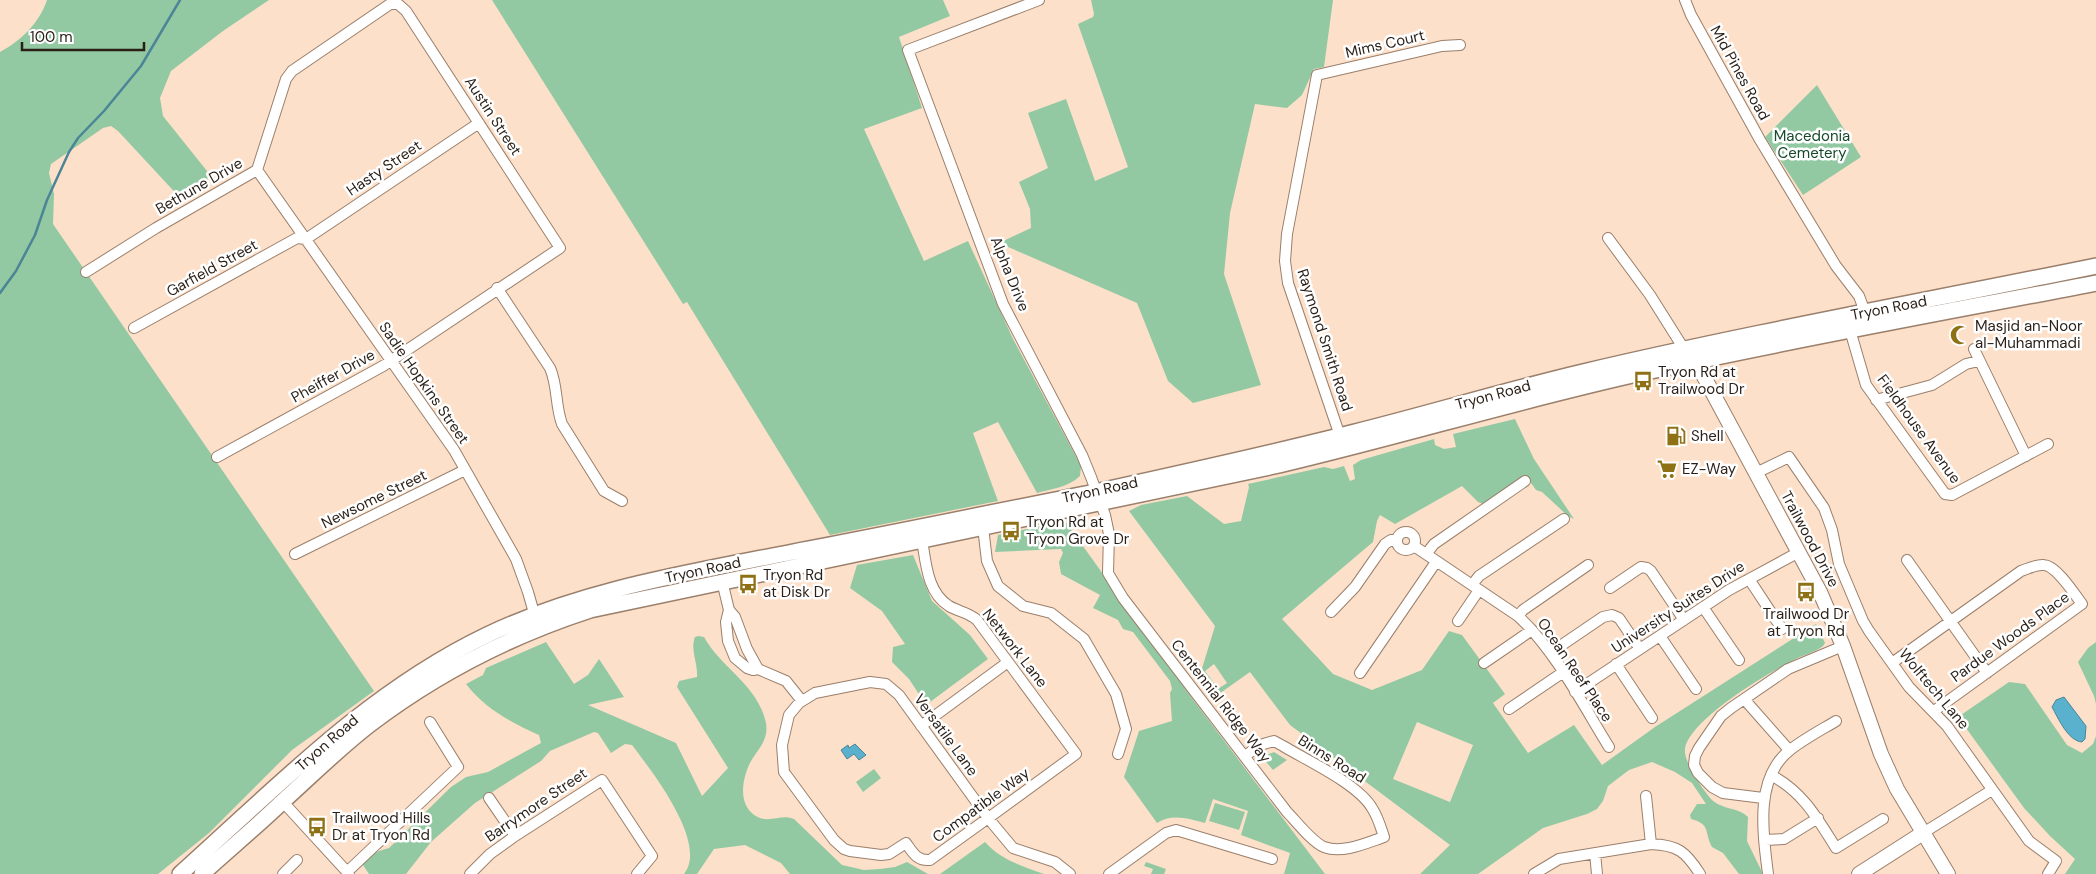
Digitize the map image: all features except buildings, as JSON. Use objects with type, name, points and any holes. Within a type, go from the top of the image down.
[{"type":"main road","name":"Tryon Road","points":[[180,874],[334,735],[382,698],[437,661],[484,636],[536,621],[983,527],[1554,379],[1684,349],[2096,266]]},
{"type":"main road","points":[[2070,288],[2096,276]]},
{"type":"main road","name":"Tryon Road","points":[[202,874],[356,735],[409,696],[536,621],[586,596],[637,584],[1357,447],[1532,400],[1694,362],[2096,283]]},
{"type":"main road","points":[[283,802],[282,792],[316,759],[334,735]]},
{"type":"street","name":"Alpha Drive","points":[[1040,0],[908,50],[1004,304],[1082,455],[1098,497]]},
{"type":"street","name":"Mid Pines Road","points":[[1685,0],[1691,15],[1760,140],[1836,266],[1860,296],[1865,312]]},
{"type":"street","name":"Bethune Drive","points":[[86,272],[156,228],[257,170],[286,80],[292,72],[390,4],[398,4]]},
{"type":"street","name":"Austin Street","points":[[398,4],[406,11],[560,248]]},
{"type":"street","name":"Mims Court","points":[[1317,74],[1442,46],[1460,45]]},
{"type":"street","name":"Raymond Smith Road","points":[[1317,74],[1287,234],[1285,261],[1288,283],[1340,436]]},
{"type":"street","name":"Hasty Street","points":[[306,239],[479,123]]},
{"type":"street","name":"Sadie Hopkins Street","points":[[257,170],[438,427],[465,470],[516,559],[525,581],[536,621]]},
{"type":"street","name":"Garfield Street","points":[[134,328],[297,238],[306,239]]},
{"type":"street","name":"Trailwood Drive","points":[[1608,238],[1650,295],[1684,349],[1702,373],[1799,552],[1826,604],[1843,646],[1881,754],[1897,789],[1948,874]]},
{"type":"street","name":"Pheiffer Drive","points":[[216,457],[391,361],[497,288],[560,248]]},
{"type":"street","points":[[497,288],[550,368],[555,383],[557,407],[562,424],[604,491],[622,501]]},
{"type":"street","name":"Fieldhouse Avenue","points":[[1850,330],[1866,385],[1944,494],[1948,496],[2048,444]]},
{"type":"street","points":[[1974,349],[2026,456]]},
{"type":"street","points":[[1876,400],[1932,385],[1966,364],[1980,361]]},
{"type":"street","name":"Wolftech Lane","points":[[1756,474],[1789,457],[1824,508],[1832,530],[1839,564],[1863,621],[1909,687],[1947,726],[2028,841],[2056,861],[2048,874]]},
{"type":"street","name":"Newsome Street","points":[[295,554],[465,470]]},
{"type":"street","points":[[1427,553],[1434,544],[1525,481]]},
{"type":"street","name":"Centennial Ridge Way","points":[[1098,497],[1110,540],[1107,561],[1108,573],[1115,587],[1287,812],[1323,846],[1348,849],[1384,837]]},
{"type":"street","points":[[1458,621],[1476,588],[1479,576],[1564,519]]},
{"type":"street","points":[[983,527],[986,561],[998,586],[1023,606],[1050,612],[1084,638],[1116,694],[1126,729],[1118,754]]},
{"type":"street","name":"Network Lane","points":[[922,540],[929,577],[934,590],[946,604],[968,613],[977,620],[1076,754]]},
{"type":"street","name":"Ocean Reef Place","points":[[1331,612],[1360,580],[1385,544],[1391,540],[1397,540],[1398,546],[1403,549],[1409,549],[1414,546],[1518,616],[1532,630],[1550,654],[1609,747]]},
{"type":"street","name":"University Suites Drive","points":[[1575,692],[1703,607],[1799,552]]},
{"type":"street","points":[[1907,560],[1986,673]]},
{"type":"street","points":[[1360,673],[1436,562]]},
{"type":"street","points":[[1518,616],[1588,565]]},
{"type":"street","name":"Pardue Woods Place","points":[[1892,663],[2021,571],[2044,565],[2062,578],[2082,604],[1934,711]]},
{"type":"street","points":[[1610,588],[1641,568],[1647,568],[1651,571],[1684,620]]},
{"type":"street","points":[[1749,579],[1782,629]]},
{"type":"street","points":[[722,581],[728,610],[726,629],[732,652],[738,662],[747,668],[758,669],[789,683],[802,701]]},
{"type":"street","points":[[1703,607],[1739,660]]},
{"type":"street","points":[[728,610],[735,617],[747,649],[758,669]]},
{"type":"street","points":[[1550,654],[1603,617],[1612,615],[1619,618],[1640,649]]},
{"type":"street","points":[[1484,662],[1532,630]]},
{"type":"street","points":[[1660,636],[1696,689]]},
{"type":"street","points":[[1764,798],[1723,793],[1712,787],[1698,773],[1694,765],[1695,756],[1711,728],[1721,716],[1788,669],[1843,646]]},
{"type":"street","points":[[921,726],[1008,662]]},
{"type":"street","points":[[1616,664],[1652,718]]},
{"type":"street","points":[[1509,709],[1562,673]]},
{"type":"street","name":"Versatile Lane","points":[[802,701],[819,692],[870,682],[882,682],[894,689],[988,818],[1013,848],[1055,862],[1070,874]]},
{"type":"street","points":[[1744,699],[1789,750]]},
{"type":"street","name":"Compatible Way","points":[[802,701],[793,709],[786,721],[782,755],[784,772],[834,840],[844,849],[881,856],[889,854],[906,843],[918,858],[930,860],[1076,754]]},
{"type":"street","points":[[1768,874],[1764,798],[1771,775],[1789,750],[1836,721]]},
{"type":"street","points":[[283,802],[348,873],[458,767],[430,722]]},
{"type":"street","name":"Binns Road","points":[[1245,756],[1260,746],[1274,741],[1283,746],[1347,784],[1364,797],[1373,809],[1384,837]]},
{"type":"street","points":[[1771,775],[1784,782],[1804,799],[1836,848],[1884,819]]},
{"type":"street","name":"Barrymore Street","points":[[470,874],[490,854],[515,836],[602,780],[652,856],[637,874]]},
{"type":"street","points":[[1859,874],[1992,790]]},
{"type":"street","points":[[1646,796],[1651,844]]},
{"type":"street","points":[[489,798],[515,836]]},
{"type":"street","points":[[1765,840],[1784,839],[1818,818]]},
{"type":"street","points":[[1110,874],[1163,835],[1173,830],[1179,830],[1272,859]]},
{"type":"street","points":[[1534,874],[1559,859],[1651,844],[1666,844],[1685,853],[1700,874]]},
{"type":"street","points":[[1595,853],[1597,874]]},
{"type":"street","points":[[283,874],[297,860]]},
{"type":"green space","points":[[47,0],[269,0],[223,31],[171,71],[160,98],[163,116],[207,171],[207,182],[202,191],[194,198],[183,201],[118,131],[111,126],[103,128],[51,164],[49,173],[54,194],[53,224],[374,691],[292,750],[209,833],[158,874],[0,874],[0,52],[29,30],[40,16]]},
{"type":"green space","points":[[492,0],[943,0],[950,16],[899,37],[922,108],[864,129],[924,261],[968,241],[1013,339],[1081,466],[1080,476],[1065,485],[1037,493],[998,422],[973,433],[998,501],[830,535],[687,302],[683,304]]},
{"type":"green space","points":[[1091,0],[1333,0],[1324,67],[1314,69],[1302,95],[1287,108],[1255,104],[1230,213],[1224,274],[1261,385],[1193,403],[1168,381],[1137,303],[999,243],[1031,228],[1030,209],[1019,182],[1048,168],[1028,113],[1066,99],[1095,181],[1128,167],[1078,24],[1093,17]]},
{"type":"green space","name":"Macedonia Cemetery","points":[[1817,85],[1861,157],[1803,195],[1765,137]]},
{"type":"green space","points":[[1515,419],[1534,459],[1574,519],[1568,516],[1542,492],[1536,490],[1526,476],[1483,504],[1478,502],[1462,486],[1395,524],[1380,515],[1373,542],[1282,619],[1333,674],[1372,690],[1422,670],[1449,631],[1462,635],[1505,694],[1493,703],[1528,753],[1574,725],[1602,765],[1655,727],[1816,624],[1825,643],[1823,646],[1780,667],[1730,699],[1700,725],[1690,737],[1685,749],[1690,768],[1711,799],[1715,803],[1748,817],[1747,841],[1763,874],[1739,874],[1723,853],[1712,847],[1702,823],[1691,819],[1690,815],[1697,804],[1706,804],[1692,783],[1675,772],[1652,762],[1629,770],[1608,786],[1603,801],[1597,809],[1543,828],[1478,874],[1420,874],[1450,845],[1290,725],[1250,672],[1216,696],[1200,675],[1215,626],[1129,511],[1141,505],[1187,496],[1224,524],[1241,521],[1249,487],[1248,484],[1324,467],[1333,469],[1344,466],[1350,481],[1355,479],[1353,465],[1361,460],[1434,439],[1435,445],[1444,449],[1456,447],[1453,434]],"holes":[[[1214,664],[1227,683],[1218,689],[1205,671]],[[1417,722],[1473,745],[1450,802],[1393,779]]]},
{"type":"green space","points":[[1065,521],[1191,697],[1325,874],[1284,874],[1290,853],[1241,835],[1248,811],[1213,799],[1205,823],[1169,818],[1157,823],[1124,777],[1139,731],[1172,721],[1170,693],[1172,689],[1170,681],[1133,632],[1123,629],[1118,620],[1093,608],[1100,595],[1061,574],[1059,562],[1063,553],[1061,549],[995,552],[998,535]]},
{"type":"green space","points":[[913,555],[932,601],[970,635],[988,659],[926,705],[909,679],[892,662],[893,647],[905,644],[882,611],[850,588],[857,565]]},
{"type":"green space","points":[[695,637],[704,637],[711,648],[747,687],[762,710],[766,723],[766,735],[749,765],[743,787],[745,802],[753,814],[764,819],[785,817],[794,819],[842,865],[864,870],[895,867],[907,862],[928,874],[790,874],[781,863],[745,845],[714,849],[697,874],[684,874],[690,861],[689,844],[683,826],[663,788],[632,745],[625,744],[611,753],[598,733],[594,732],[550,751],[541,761],[475,803],[431,842],[406,874],[369,874],[363,865],[369,857],[389,848],[451,787],[466,777],[488,772],[541,743],[539,735],[490,708],[466,684],[483,675],[486,668],[546,642],[574,684],[588,675],[599,659],[624,697],[588,705],[676,743],[702,796],[728,768],[677,687],[679,681],[697,677],[693,647]]},
{"type":"green space","points":[[2096,642],[2096,704],[2078,662],[2088,648]]},
{"type":"green space","points":[[2009,682],[2025,684],[2067,745],[2082,753],[2093,744],[2096,736],[2096,874],[2065,874],[2075,859],[2024,808],[1958,717]]},
{"type":"green space","points":[[1274,752],[1287,760],[1273,770],[1262,757]]},
{"type":"green space","points":[[874,769],[881,778],[863,792],[856,782]]},
{"type":"green space","points":[[1215,803],[1245,812],[1239,830],[1209,821]]},
{"type":"green space","points":[[985,842],[1005,858],[1044,874],[940,874]]},
{"type":"green space","points":[[1146,862],[1166,869],[1164,874],[1151,874],[1153,869],[1144,866]]},
{"type":"water","points":[[2064,697],[2086,726],[2085,739],[2082,742],[2072,738],[2060,723],[2052,707],[2056,700]]},
{"type":"water","points":[[855,744],[866,755],[859,760],[854,754],[847,759],[841,750],[848,745],[849,748]]},
{"type":"waterway","points":[[0,293],[16,271],[35,235],[47,200],[69,152],[78,138],[104,111],[141,66],[180,0]]},
{"type":"place","name":"Masjid an-Noor al-Muhammadi","points":[[1960,335]]},
{"type":"place","name":"Tryon Rd at Trailwood Dr","points":[[1643,381]]},
{"type":"place","name":"Shell","points":[[1676,436]]},
{"type":"place","name":"EZ-Way","points":[[1667,469]]},
{"type":"place","name":"Tryon Rd at Tryon Grove Dr","points":[[1011,531]]},
{"type":"place","name":"Tryon Rd at Disk Dr","points":[[748,584]]},
{"type":"place","name":"Trailwood Dr at Tryon Rd","points":[[1806,592]]},
{"type":"place","name":"Trailwood Hills Dr at Tryon Rd","points":[[317,827]]}]
